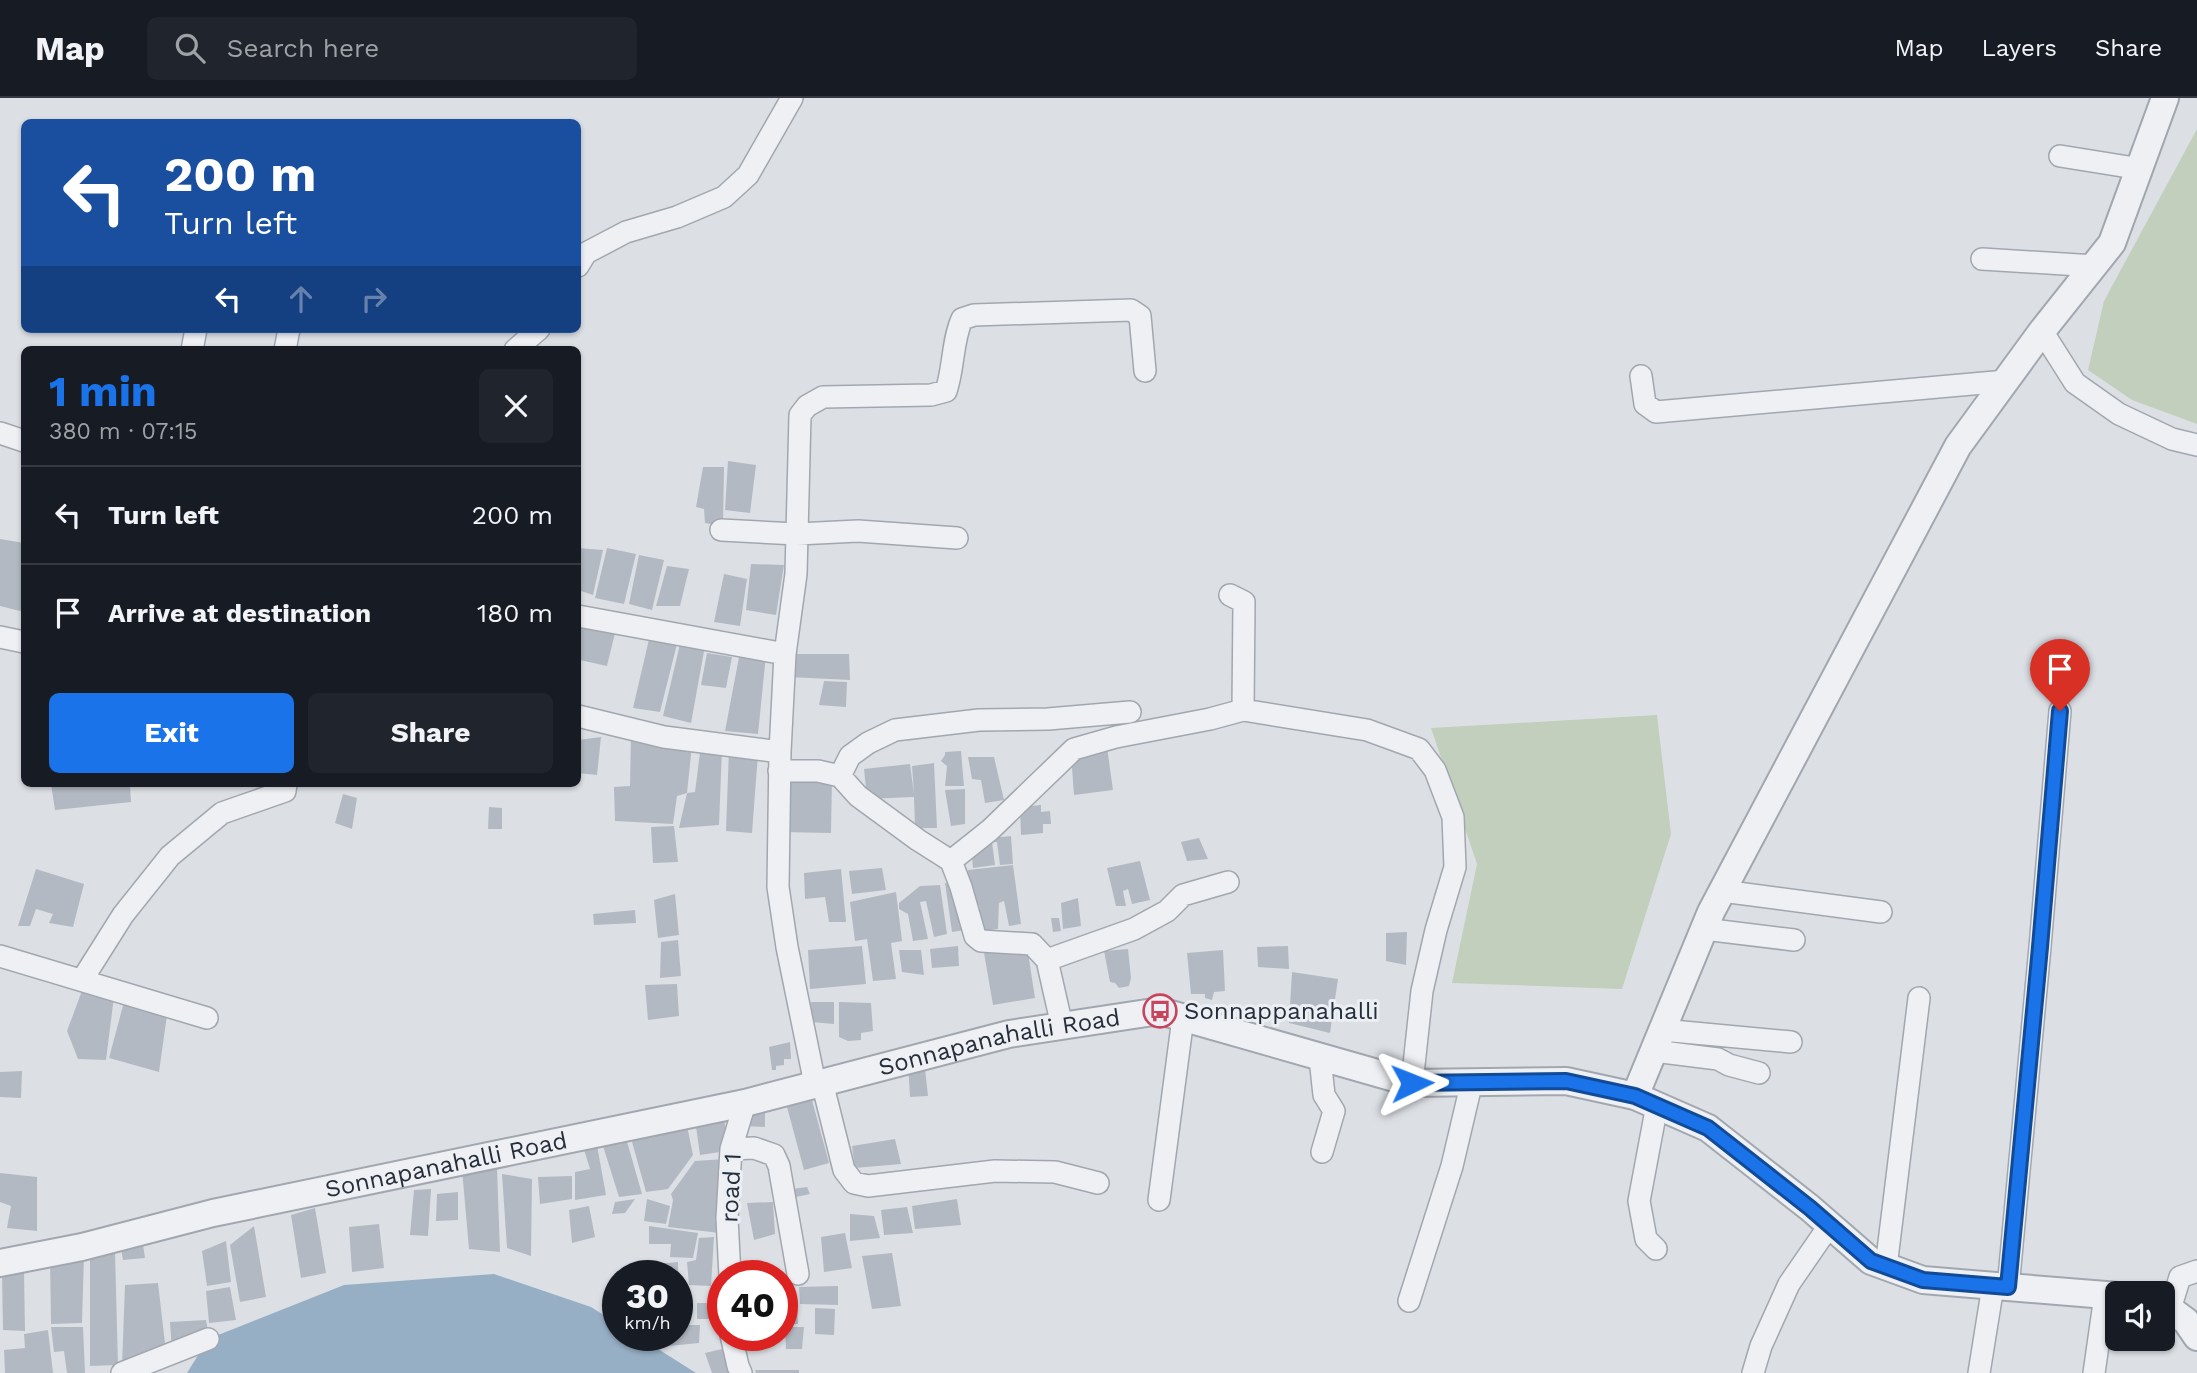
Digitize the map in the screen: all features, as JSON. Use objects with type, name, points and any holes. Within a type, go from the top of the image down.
[{"type":"street","points":[[581,261],[586,253],[626,232],[677,217],[724,197],[748,175],[792,98]]},
{"type":"street","points":[[1656,1249],[1646,1239],[1639,1202],[1646,1101],[1658,1041],[1704,929],[1958,446],[2042,331],[2112,243],[2165,98]]},
{"type":"street","points":[[2060,156],[2141,169]]},
{"type":"street","points":[[1982,259],[2095,265]]},
{"type":"street","points":[[1098,1183],[1055,1172],[995,1171],[868,1186],[854,1183],[844,1170],[819,1083],[787,947],[778,887],[779,762],[785,654],[796,574],[800,415],[807,406],[823,397],[931,395],[946,391],[952,372],[956,332],[962,319],[974,315],[1132,310],[1140,316],[1144,371]]},
{"type":"street","points":[[2042,331],[2075,383],[2119,414],[2172,439],[2197,444]]},
{"type":"street","points":[[520,346],[534,333]]},
{"type":"street","points":[[1641,376],[1645,404],[1656,412],[2006,381]]},
{"type":"street","points":[[0,433],[21,440]]},
{"type":"street","points":[[721,530],[797,534],[858,531],[957,538]]},
{"type":"street","points":[[1230,595],[1244,602],[1242,710]]},
{"type":"street","points":[[581,617],[785,654]]},
{"type":"street","points":[[0,637],[21,641]]},
{"type":"street","points":[[951,861],[990,830],[1074,750],[1116,737],[1242,710],[1367,730],[1419,749],[1435,770],[1453,817],[1455,867],[1436,929],[1422,991],[1412,1083]]},
{"type":"street","points":[[1979,1373],[2000,1287],[2040,947],[2060,711]]},
{"type":"street","points":[[840,776],[850,756],[868,743],[895,730],[979,720],[1048,719],[1130,712]]},
{"type":"street","points":[[581,717],[840,776],[858,796],[951,861],[975,936],[981,941],[1032,944],[1047,960],[1062,1026]]},
{"type":"street","points":[[82,980],[123,915],[170,856],[222,813],[285,791],[286,787]]},
{"type":"street","points":[[1047,960],[1134,929],[1167,911],[1183,895],[1228,882]]},
{"type":"street","points":[[1722,891],[1881,912]]},
{"type":"street","points":[[1704,929],[1794,940]]},
{"type":"street","points":[[0,956],[208,1018]]},
{"type":"street","points":[[1886,1267],[1919,998]]},
{"type":"street","name":"Sonnapanahalli Road","points":[[0,1263],[82,1247],[213,1213],[745,1102],[1009,1034],[1160,1011],[1412,1083],[1566,1081],[1646,1101],[1708,1128],[1810,1208],[1871,1261],[1923,1280],[2105,1296]]},
{"type":"street","points":[[1159,1200],[1183,1018]]},
{"type":"street","points":[[1658,1041],[1791,1042]]},
{"type":"street","points":[[1658,1041],[1759,1073]]},
{"type":"street","points":[[1320,1058],[1324,1095],[1334,1111],[1322,1152]]},
{"type":"street","points":[[1409,1301],[1452,1166],[1472,1081]]},
{"type":"street","name":"road 1","points":[[729,1260],[727,1218],[731,1149],[745,1102]]},
{"type":"street","points":[[731,1149],[754,1149],[774,1155],[779,1166],[796,1260]]},
{"type":"street","points":[[1753,1373],[1761,1346],[1789,1284],[1829,1226]]},
{"type":"street","points":[[2175,1286],[2179,1277],[2197,1271]]},
{"type":"street","points":[[2175,1313],[2186,1321],[2197,1338]]},
{"type":"street","points":[[2094,1373],[2105,1323]]},
{"type":"street","points":[[122,1373],[208,1339]]},
{"type":"street","points":[[735,1351],[741,1373]]},
{"type":"green space","points":[[2197,129],[2197,424],[2132,400],[2088,370],[2104,301]]},
{"type":"green space","points":[[1657,715],[1671,834],[1622,989],[1452,983],[1477,864],[1431,728]]},
{"type":"water","points":[[494,1274],[591,1307],[602,1314],[602,1351],[661,1351],[696,1373],[187,1373],[208,1339],[344,1285]]},
{"type":"building","points":[[728,461],[756,465],[750,513],[725,510]]},
{"type":"building","points":[[703,467],[724,467],[723,526],[705,523],[704,509],[696,507]]},
{"type":"building","points":[[0,539],[21,542],[21,611],[0,606]]},
{"type":"building","points":[[581,548],[603,550],[593,595],[581,591]]},
{"type":"building","points":[[607,548],[636,554],[624,604],[595,598]]},
{"type":"building","points":[[639,555],[664,560],[652,610],[629,604]]},
{"type":"building","points":[[751,564],[784,565],[776,615],[746,610]]},
{"type":"building","points":[[667,566],[689,569],[680,606],[656,606]]},
{"type":"building","points":[[724,574],[747,579],[740,626],[714,622]]},
{"type":"building","points":[[581,621],[616,629],[607,666],[581,660]]},
{"type":"building","points":[[650,635],[678,640],[660,712],[633,708]]},
{"type":"building","points":[[681,640],[705,646],[691,723],[663,716]]},
{"type":"building","points":[[740,652],[766,655],[758,734],[725,731]]},
{"type":"building","points":[[707,653],[732,657],[726,688],[701,685]]},
{"type":"building","points":[[788,654],[849,654],[850,680],[789,677]]},
{"type":"building","points":[[824,681],[847,682],[846,707],[819,705]]},
{"type":"building","points":[[631,734],[692,745],[687,793],[677,796],[673,824],[615,821],[614,787],[630,786]]},
{"type":"building","points":[[601,737],[597,775],[581,773],[581,740]]},
{"type":"building","points":[[701,745],[722,749],[719,825],[679,828],[687,793],[695,792]]},
{"type":"building","points":[[1107,747],[1113,790],[1074,795],[1071,754]]},
{"type":"building","points":[[729,749],[758,754],[752,833],[726,831]]},
{"type":"building","points":[[961,751],[964,786],[945,786],[947,766],[941,761],[945,752]]},
{"type":"building","points":[[968,757],[994,757],[1004,800],[985,803],[981,780],[972,779]]},
{"type":"building","points":[[934,763],[937,828],[915,828],[914,797],[867,799],[864,769],[910,764],[914,794],[912,766]]},
{"type":"building","points":[[784,779],[832,779],[831,833],[781,832]]},
{"type":"building","points":[[51,787],[130,787],[131,802],[55,810]]},
{"type":"building","points":[[965,789],[965,824],[951,826],[945,790]]},
{"type":"building","points":[[343,794],[357,798],[352,829],[335,823]]},
{"type":"building","points":[[1041,805],[1041,812],[1050,811],[1051,824],[1043,824],[1043,833],[1021,835],[1020,807]]},
{"type":"building","points":[[489,807],[502,808],[502,829],[488,829]]},
{"type":"building","points":[[674,826],[678,862],[653,863],[651,827]]},
{"type":"building","points":[[1011,836],[1013,864],[1000,865],[997,842],[992,842],[995,865],[973,868],[971,847],[983,839]]},
{"type":"building","points":[[1199,838],[1208,859],[1187,861],[1181,842]]},
{"type":"building","points":[[1140,861],[1150,900],[1132,904],[1128,889],[1123,891],[1126,906],[1116,906],[1107,868]]},
{"type":"building","points":[[1013,865],[1021,924],[1009,926],[1004,901],[999,903],[998,929],[983,931],[979,905],[970,905],[968,870]]},
{"type":"building","points":[[882,868],[886,890],[852,894],[849,871]]},
{"type":"building","points":[[36,869],[84,884],[73,927],[49,923],[53,914],[36,909],[30,926],[18,926]]},
{"type":"building","points":[[841,869],[846,922],[829,922],[825,897],[805,899],[804,873]]},
{"type":"building","points":[[945,883],[955,883],[965,930],[952,932]]},
{"type":"building","points":[[940,885],[947,934],[934,937],[926,901],[920,902],[928,939],[913,941],[908,914],[899,909],[899,903],[920,886]]},
{"type":"building","points":[[896,892],[902,941],[891,943],[896,979],[873,981],[867,939],[855,941],[850,902]]},
{"type":"building","points":[[675,894],[679,935],[658,938],[654,900]]},
{"type":"building","points":[[1078,898],[1081,926],[1063,929],[1061,903]]},
{"type":"building","points":[[635,910],[636,923],[594,925],[593,914]]},
{"type":"building","points":[[1051,918],[1059,918],[1061,931],[1053,932]]},
{"type":"building","points":[[1407,932],[1406,965],[1386,961],[1386,933]]},
{"type":"building","points":[[678,940],[681,976],[660,978],[661,942]]},
{"type":"building","points":[[862,946],[866,984],[810,989],[808,950]]},
{"type":"building","points":[[958,946],[959,966],[932,968],[930,949]]},
{"type":"building","points":[[1027,946],[1035,998],[993,1005],[983,947]]},
{"type":"building","points":[[1288,946],[1289,969],[1258,967],[1257,947]]},
{"type":"building","points":[[1128,949],[1131,978],[1129,986],[1119,988],[1110,982],[1104,951]]},
{"type":"building","points":[[899,950],[921,950],[924,975],[902,972]]},
{"type":"building","points":[[1223,950],[1225,991],[1214,992],[1212,1000],[1205,998],[1205,994],[1191,994],[1187,953]]},
{"type":"building","points":[[1292,972],[1338,979],[1330,1033],[1289,1023]]},
{"type":"building","points":[[677,984],[679,1016],[648,1020],[645,985]]},
{"type":"building","points":[[83,988],[114,997],[106,1060],[78,1059],[67,1031]]},
{"type":"building","points":[[124,1002],[167,1015],[159,1072],[109,1058]]},
{"type":"building","points":[[811,1002],[834,1002],[834,1024],[812,1022]]},
{"type":"building","points":[[839,1002],[871,1003],[873,1031],[861,1033],[861,1040],[848,1041],[839,1037]]},
{"type":"building","points":[[790,1042],[791,1059],[784,1059],[784,1065],[776,1066],[776,1070],[772,1070],[769,1047]]},
{"type":"building","points":[[924,1059],[928,1096],[910,1097],[908,1063]]},
{"type":"building","points":[[22,1071],[21,1098],[0,1097],[0,1072]]},
{"type":"building","points":[[809,1089],[829,1163],[804,1170],[784,1096]]},
{"type":"building","points":[[765,1100],[765,1127],[744,1126],[747,1104]]},
{"type":"building","points":[[724,1112],[727,1151],[700,1155],[695,1119]]},
{"type":"building","points":[[686,1121],[693,1155],[668,1189],[646,1192],[629,1131]]},
{"type":"building","points":[[626,1138],[642,1194],[619,1197],[603,1146]]},
{"type":"building","points":[[895,1139],[901,1164],[855,1168],[852,1146]]},
{"type":"building","points":[[596,1140],[606,1195],[575,1200],[575,1172],[590,1169],[582,1143]]},
{"type":"building","points":[[725,1159],[720,1233],[668,1227],[673,1200],[671,1194],[695,1161]]},
{"type":"building","points":[[497,1168],[500,1252],[469,1249],[462,1169]]},
{"type":"building","points":[[0,1173],[37,1177],[37,1231],[7,1228],[11,1206],[0,1202]]},
{"type":"building","points":[[502,1174],[532,1179],[531,1256],[507,1248]]},
{"type":"building","points":[[572,1176],[572,1199],[540,1204],[538,1177]]},
{"type":"building","points":[[807,1187],[810,1194],[787,1199],[785,1190]]},
{"type":"building","points":[[431,1189],[428,1236],[410,1235],[414,1190]]},
{"type":"building","points":[[458,1192],[458,1220],[436,1221],[437,1194]]},
{"type":"building","points":[[635,1199],[625,1213],[612,1214],[615,1202]]},
{"type":"building","points":[[647,1199],[670,1206],[666,1224],[644,1221]]},
{"type":"building","points":[[957,1199],[961,1225],[915,1229],[912,1206]]},
{"type":"building","points":[[773,1202],[775,1234],[754,1240],[747,1203]]},
{"type":"building","points":[[589,1206],[595,1237],[572,1243],[569,1210]]},
{"type":"building","points":[[907,1207],[913,1233],[884,1235],[881,1210]]},
{"type":"building","points":[[315,1208],[326,1273],[301,1278],[291,1215]]},
{"type":"building","points":[[850,1214],[874,1216],[880,1238],[850,1241]]},
{"type":"building","points":[[379,1224],[384,1268],[352,1272],[349,1227]]},
{"type":"building","points":[[254,1226],[266,1297],[240,1302],[230,1245]]},
{"type":"building","points":[[649,1226],[698,1233],[693,1258],[670,1257],[671,1244],[649,1244]]},
{"type":"building","points":[[845,1233],[852,1268],[824,1272],[821,1237]]},
{"type":"building","points":[[142,1237],[145,1258],[123,1260],[120,1242]]},
{"type":"building","points":[[714,1237],[713,1260],[707,1260],[707,1286],[693,1285],[693,1261],[696,1260],[699,1238]]},
{"type":"building","points":[[226,1241],[231,1282],[207,1286],[202,1251]]},
{"type":"building","points":[[115,1253],[118,1365],[90,1366],[90,1257]]},
{"type":"building","points":[[892,1253],[901,1306],[872,1309],[862,1256]]},
{"type":"building","points":[[84,1255],[82,1323],[51,1324],[50,1256]]},
{"type":"building","points":[[24,1271],[25,1331],[3,1330],[2,1274]]},
{"type":"building","points":[[158,1283],[166,1352],[122,1365],[125,1285]]},
{"type":"building","points":[[838,1286],[838,1305],[800,1304],[799,1287]]},
{"type":"building","points":[[230,1287],[236,1320],[209,1323],[206,1291]]},
{"type":"building","points":[[697,1303],[707,1303],[707,1319],[697,1319]]},
{"type":"building","points":[[815,1308],[835,1309],[834,1335],[815,1334]]},
{"type":"building","points":[[206,1320],[209,1337],[172,1351],[170,1322]]},
{"type":"building","points":[[693,1325],[700,1325],[699,1343],[693,1344]]},
{"type":"building","points":[[51,1327],[83,1327],[85,1373],[67,1373],[64,1351],[54,1352]]},
{"type":"building","points":[[798,1327],[804,1327],[802,1349],[798,1349]]},
{"type":"building","points":[[48,1330],[53,1373],[5,1373],[4,1350],[25,1348],[24,1334]]},
{"type":"building","points":[[723,1351],[731,1373],[712,1373],[705,1353]]},
{"type":"building","points":[[755,1370],[799,1370],[799,1373],[756,1373]]},
{"type":"place","name":"Sonnappanahalli","points":[[1160,1011]]},
{"type":"route","points":[[1412,1083],[1566,1081],[1635,1096],[1708,1128],[1810,1208],[1871,1261],[1923,1280],[2008,1287],[2060,711]]}]
